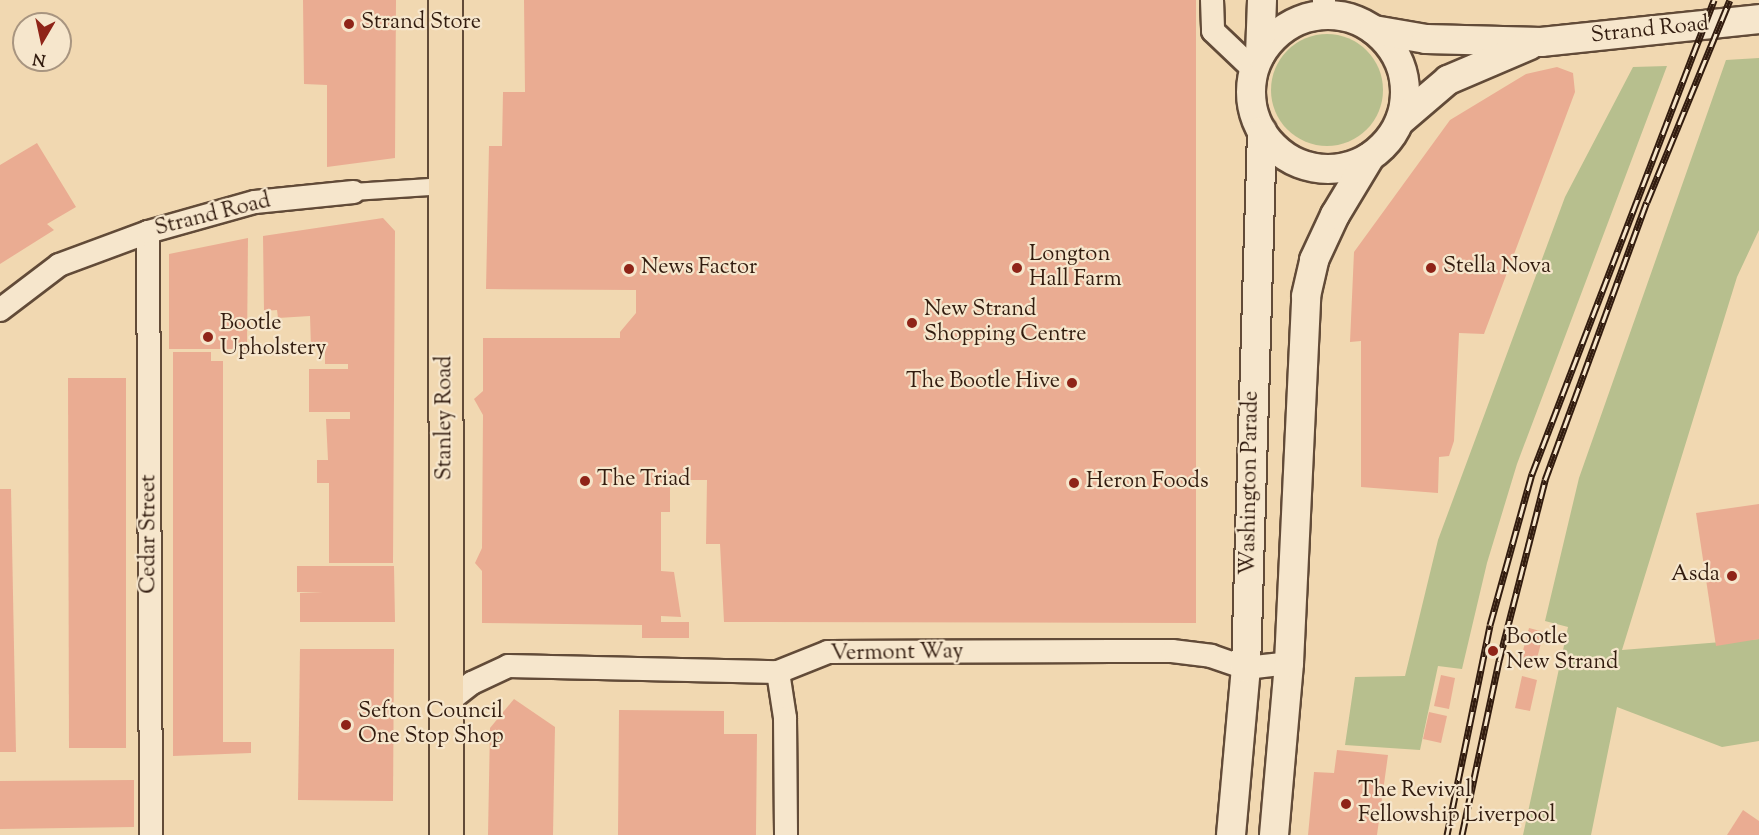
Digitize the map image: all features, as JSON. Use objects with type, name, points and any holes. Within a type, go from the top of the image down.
[{"type":"main road","name":"Stanley Road","points":[[445,0],[446,835]]},
{"type":"street","points":[[1212,0],[1213,31],[1257,63]]},
{"type":"street","points":[[1257,63],[1291,24],[1317,8],[1358,21],[1374,30],[1390,46],[1404,79],[1405,101],[1400,121],[1388,141],[1370,156],[1351,166],[1322,169],[1306,166],[1279,151],[1262,131],[1254,112],[1251,87],[1257,63],[1262,0]]},
{"type":"street","name":"Strand Road","points":[[1374,30],[1426,39],[1541,42],[1759,19]]},
{"type":"street","name":"Strand Road","points":[[1400,121],[1449,80],[1541,42]]},
{"type":"street","name":"Washington Parade","points":[[1231,835],[1246,668],[1262,131]]},
{"type":"street","name":"Washington Parade","points":[[1274,835],[1289,663],[1306,296],[1314,261],[1331,224],[1370,156]]},
{"type":"street","name":"Strand Road","points":[[0,310],[59,266],[148,232],[255,202],[445,186]]},
{"type":"street","name":"Cedar Street","points":[[148,232],[151,835]]},
{"type":"street","name":"Vermont Way","points":[[445,704],[472,683],[508,666],[778,672],[828,652],[1172,651],[1211,656],[1246,668],[1289,663]]},
{"type":"street","points":[[778,672],[785,718],[786,835]]},
{"type":"green space","points":[[1327,34],[1349,38],[1367,50],[1379,68],[1383,90],[1379,112],[1367,130],[1349,142],[1327,146],[1305,142],[1287,130],[1275,112],[1271,90],[1275,68],[1287,50],[1305,38]]},
{"type":"green space","points":[[1759,58],[1759,230],[1737,277],[1622,650],[1759,639],[1759,741],[1722,747],[1617,707],[1591,835],[1523,835],[1568,627],[1545,621],[1579,478],[1726,60]]},
{"type":"green space","points":[[1667,66],[1517,464],[1487,563],[1462,669],[1438,666],[1420,750],[1345,745],[1355,677],[1405,676],[1438,540],[1565,197],[1633,67]]},
{"type":"building","points":[[303,0],[396,0],[395,158],[327,167],[327,85],[304,84]]},
{"type":"building","name":"New Strand Shopping Centre","points":[[524,0],[1196,0],[1196,623],[724,622],[720,544],[706,544],[707,480],[670,480],[670,512],[661,512],[661,571],[674,572],[681,617],[661,616],[661,622],[689,622],[689,638],[642,638],[642,625],[482,623],[482,571],[475,563],[482,548],[483,415],[474,399],[483,391],[483,338],[620,338],[620,332],[636,313],[636,290],[486,289],[489,146],[502,146],[503,92],[525,92]]},
{"type":"building","name":"Stella Nova","points":[[1557,67],[1573,73],[1575,92],[1484,334],[1459,333],[1454,441],[1449,456],[1439,457],[1438,493],[1361,487],[1361,341],[1350,342],[1354,252],[1450,120],[1526,74]]},
{"type":"building","points":[[37,143],[76,207],[47,224],[54,230],[0,264],[0,165]]},
{"type":"building","points":[[383,218],[395,231],[393,563],[329,563],[329,483],[317,483],[317,460],[328,460],[326,419],[350,419],[350,412],[309,412],[309,369],[348,369],[348,364],[325,364],[325,348],[311,348],[310,316],[278,318],[277,310],[264,311],[263,236]]},
{"type":"building","points":[[248,238],[247,349],[169,349],[169,254]]},
{"type":"building","points":[[173,352],[211,352],[211,361],[223,361],[223,742],[251,742],[251,753],[173,756]]},
{"type":"building","points":[[68,378],[126,378],[126,748],[69,748]]},
{"type":"building","points":[[0,489],[11,489],[16,752],[0,752]]},
{"type":"building","name":"Asda","points":[[1759,504],[1759,639],[1716,646],[1696,513]]},
{"type":"building","points":[[297,566],[394,566],[395,622],[300,622],[300,593],[323,592],[297,592]]},
{"type":"building","points":[[1529,628],[1544,632],[1535,666],[1520,662]]},
{"type":"building","name":"Sefton Council One Stop Shop","points":[[300,649],[394,649],[393,801],[298,800]]},
{"type":"building","points":[[1441,675],[1455,678],[1449,709],[1434,706]]},
{"type":"building","points":[[1522,676],[1537,680],[1530,711],[1515,708]]},
{"type":"building","points":[[514,699],[555,727],[553,835],[488,835],[490,728]]},
{"type":"building","points":[[619,710],[724,711],[724,734],[757,734],[756,835],[618,835]]},
{"type":"building","points":[[1429,712],[1447,716],[1441,743],[1423,739]]},
{"type":"building","name":"The Revival Fellowship Liverpool","points":[[1337,750],[1388,755],[1377,835],[1308,835],[1314,772],[1334,773]]},
{"type":"building","points":[[134,780],[134,827],[0,829],[0,781]]},
{"type":"building","points":[[1743,810],[1759,821],[1759,835],[1727,835]]},
{"type":"railway","points":[[1447,835],[1490,625],[1532,474],[1714,0]]},
{"type":"railway","points":[[1462,835],[1499,661],[1545,480],[1647,202],[1730,0]]},
{"type":"place","name":"Strand Store","points":[[349,24]]},
{"type":"place","name":"Longton Hall Farm","points":[[1017,268]]},
{"type":"place","name":"Stella Nova","points":[[1431,268]]},
{"type":"place","name":"News Factor","points":[[629,269]]},
{"type":"place","name":"New Strand Shopping Centre","points":[[912,323]]},
{"type":"place","name":"Bootle Upholstery","points":[[208,337]]},
{"type":"place","name":"The Bootle Hive","points":[[1072,383]]},
{"type":"place","name":"The Triad","points":[[585,481]]},
{"type":"place","name":"Heron Foods","points":[[1074,483]]},
{"type":"place","name":"Asda","points":[[1732,576]]},
{"type":"place","name":"Bootle New Strand","points":[[1493,651]]},
{"type":"place","name":"Sefton Council One Stop Shop","points":[[346,725]]},
{"type":"place","name":"The Revival Fellowship Liverpool","points":[[1346,804]]}]
